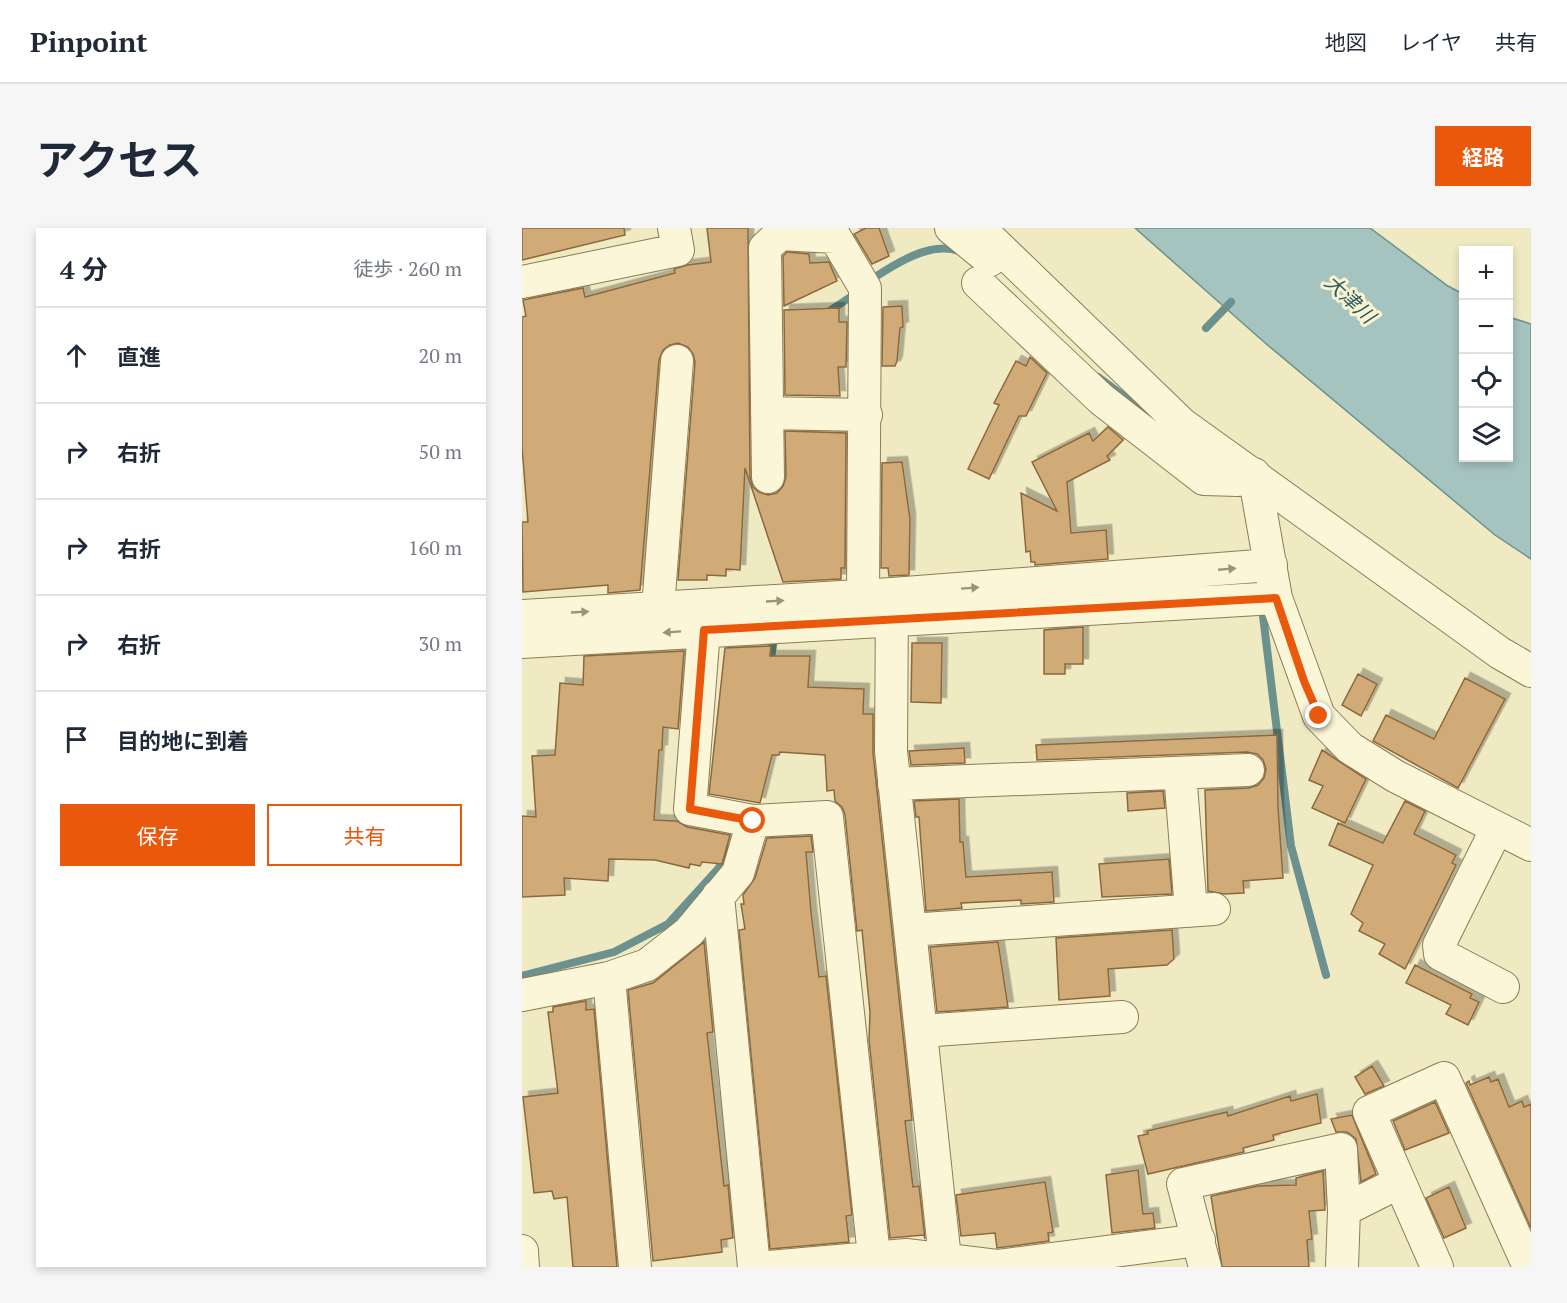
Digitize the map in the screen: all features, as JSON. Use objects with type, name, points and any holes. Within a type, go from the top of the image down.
[{"type":"street","points":[[522,282],[678,250],[674,228]]},
{"type":"street","points":[[951,228],[1009,276],[1044,290]]},
{"type":"street","points":[[980,228],[1182,424],[1500,653],[1531,671]]},
{"type":"street","points":[[768,477],[765,248],[780,234],[835,237],[865,288],[866,415],[882,603],[891,751],[921,1031],[939,1262]]},
{"type":"street","points":[[978,283],[1101,399],[1204,479],[1238,480],[1254,474]]},
{"type":"street","points":[[658,608],[677,361]]},
{"type":"street","points":[[767,413],[866,415]]},
{"type":"street","points":[[1254,474],[1276,598],[1304,681],[1319,716],[1350,748],[1395,776],[1531,845]]},
{"type":"street","points":[[1182,588],[1271,565]]},
{"type":"street","points":[[522,642],[703,618],[882,603],[1182,588],[1276,598]]},
{"type":"street","points":[[522,616],[658,608],[703,618]]},
{"type":"street","points":[[703,618],[690,809],[753,821],[827,817],[874,1256]]},
{"type":"street","points":[[894,784],[1248,770]]},
{"type":"street","points":[[910,930],[1203,910],[1180,772]]},
{"type":"street","points":[[522,995],[609,978],[647,965],[689,932],[738,873],[753,821]]},
{"type":"street","points":[[1497,828],[1439,945],[1440,954],[1503,987]]},
{"type":"street","points":[[718,896],[754,1267]]},
{"type":"street","points":[[609,978],[635,1267]]},
{"type":"street","points":[[921,1031],[1122,1017]]},
{"type":"street","points":[[1437,1267],[1398,1183],[1369,1112],[1444,1078],[1529,1267]]},
{"type":"street","points":[[769,1267],[874,1256],[906,1255],[939,1262],[997,1266],[1202,1253],[1183,1184],[1341,1149],[1344,1210],[1342,1267]]},
{"type":"street","points":[[1344,1210],[1398,1183]]},
{"type":"street","points":[[522,1251],[523,1267]]},
{"type":"water","name":"大津川","points":[[1135,228],[1370,228],[1459,292],[1459,462],[1513,462],[1513,318],[1531,324],[1531,559],[1495,535],[1264,342]]},
{"type":"building","points":[[522,228],[624,228],[625,235],[522,260]]},
{"type":"building","points":[[707,228],[748,228],[750,477],[753,487],[768,495],[777,493],[783,486],[786,477],[785,431],[846,433],[845,568],[841,568],[841,579],[783,582],[745,468],[740,570],[726,569],[726,576],[707,575],[707,580],[678,580],[695,362],[688,347],[678,343],[663,350],[659,360],[640,590],[608,593],[608,585],[523,592],[522,522],[528,522],[522,447],[522,317],[526,316],[523,300],[583,288],[585,297],[675,273],[674,269],[687,265],[711,262]]},
{"type":"building","points":[[866,228],[879,228],[889,256],[872,264],[854,234]]},
{"type":"building","points":[[787,252],[809,254],[810,263],[829,262],[837,281],[784,306],[783,256]]},
{"type":"building","points":[[902,306],[903,327],[900,328],[897,361],[895,366],[882,366],[883,307]]},
{"type":"building","points":[[839,308],[839,322],[847,322],[846,367],[838,367],[840,396],[785,395],[784,310]]},
{"type":"building","points":[[1030,357],[1047,373],[1026,416],[1019,416],[989,479],[968,469],[999,405],[994,403],[1016,361],[1026,366]]},
{"type":"building","points":[[1108,427],[1123,440],[1107,456],[1110,460],[1067,482],[1071,533],[1106,530],[1108,559],[1035,565],[1035,562],[1031,562],[1030,551],[1026,552],[1021,493],[1057,511],[1032,462],[1089,433],[1093,441]]},
{"type":"building","points":[[902,462],[910,519],[909,575],[889,576],[888,568],[881,568],[882,463]]},
{"type":"building","points":[[1083,627],[1083,664],[1065,664],[1065,674],[1044,674],[1044,630]]},
{"type":"building","points":[[912,643],[942,643],[941,703],[911,702]]},
{"type":"building","points":[[771,646],[770,656],[810,656],[808,687],[864,689],[863,714],[873,714],[873,753],[912,1120],[905,1121],[913,1187],[919,1186],[925,1239],[924,1235],[890,1238],[869,1040],[870,1012],[862,930],[857,931],[845,815],[842,807],[835,801],[834,790],[827,791],[825,755],[780,752],[779,755],[772,755],[760,803],[709,794],[725,648]]},
{"type":"building","points":[[684,651],[678,729],[663,727],[654,820],[677,821],[687,827],[730,835],[722,864],[702,862],[700,866],[690,864],[689,868],[655,860],[609,859],[608,881],[564,878],[565,895],[522,897],[522,816],[536,817],[532,756],[555,755],[560,683],[583,685],[584,656]]},
{"type":"building","points":[[1358,674],[1377,684],[1361,716],[1342,705]]},
{"type":"building","points":[[1465,678],[1505,699],[1458,788],[1373,741],[1386,715],[1434,739]]},
{"type":"building","points":[[1277,735],[1278,807],[1283,878],[1243,881],[1244,893],[1224,894],[1208,891],[1205,790],[1249,788],[1258,785],[1264,778],[1266,769],[1263,760],[1257,754],[1247,752],[1037,760],[1036,745]]},
{"type":"building","points":[[964,748],[965,763],[911,765],[909,751]]},
{"type":"building","points":[[1322,750],[1366,779],[1345,823],[1312,808],[1323,786],[1309,780]]},
{"type":"building","points":[[1163,791],[1165,808],[1128,811],[1127,793]]},
{"type":"building","points":[[959,799],[960,842],[963,842],[966,877],[1052,872],[1054,902],[1021,904],[1021,900],[961,903],[962,908],[926,911],[919,817],[916,817],[914,801]]},
{"type":"building","points":[[1405,801],[1425,811],[1414,834],[1456,855],[1452,863],[1456,865],[1405,969],[1379,954],[1385,944],[1359,931],[1363,923],[1351,914],[1373,865],[1329,845],[1338,823],[1383,843]]},
{"type":"building","points":[[811,836],[813,852],[806,852],[811,912],[819,977],[826,976],[852,1215],[846,1216],[849,1242],[770,1249],[739,930],[745,929],[741,904],[744,904],[743,895],[755,878],[767,838]]},
{"type":"building","points":[[1169,859],[1172,894],[1102,897],[1099,864]]},
{"type":"building","points":[[1172,930],[1174,959],[1167,965],[1108,969],[1110,996],[1059,1000],[1056,938]]},
{"type":"building","points":[[704,942],[713,1032],[707,1033],[724,1186],[728,1185],[733,1238],[721,1240],[722,1252],[653,1261],[628,990],[653,983]]},
{"type":"building","points":[[998,942],[1008,1007],[937,1012],[930,947]]},
{"type":"building","points":[[1415,965],[1472,994],[1470,998],[1479,1002],[1468,1025],[1446,1014],[1451,1005],[1406,983]]},
{"type":"building","points":[[586,1001],[586,1010],[594,1009],[617,1267],[573,1267],[567,1197],[554,1199],[552,1191],[534,1193],[523,1097],[558,1093],[548,1012],[553,1012],[553,1007]]},
{"type":"building","points":[[1372,1066],[1384,1086],[1365,1094],[1355,1077]]},
{"type":"building","points":[[1489,1077],[1491,1082],[1498,1079],[1509,1107],[1522,1101],[1524,1107],[1531,1104],[1531,1228],[1466,1083],[1469,1081],[1470,1085]]},
{"type":"building","points":[[1317,1094],[1321,1123],[1273,1135],[1274,1140],[1243,1148],[1244,1152],[1148,1174],[1138,1136],[1148,1134],[1147,1131],[1227,1112],[1228,1116],[1290,1096],[1291,1101]]},
{"type":"building","points":[[1435,1102],[1449,1133],[1405,1150],[1393,1121]]},
{"type":"building","points":[[1352,1115],[1376,1174],[1361,1182],[1356,1139],[1347,1132],[1336,1132],[1331,1119]]},
{"type":"building","points":[[1138,1170],[1143,1214],[1153,1213],[1155,1228],[1112,1233],[1106,1175]]},
{"type":"building","points":[[1323,1171],[1325,1210],[1309,1211],[1312,1239],[1307,1240],[1309,1267],[1222,1267],[1211,1196],[1258,1186],[1296,1185],[1296,1178]]},
{"type":"building","points":[[1045,1182],[1053,1232],[1048,1233],[1049,1241],[997,1248],[995,1233],[961,1236],[956,1195]]},
{"type":"building","points":[[1449,1187],[1466,1228],[1444,1238],[1426,1198]]},
{"type":"waterway","points":[[872,279],[902,261],[925,252],[936,249],[959,251]]},
{"type":"waterway","points":[[825,314],[849,298]]},
{"type":"waterway","points":[[1206,328],[1231,302]]},
{"type":"waterway","points":[[1098,377],[1156,420]]},
{"type":"waterway","points":[[1263,616],[1291,846],[1326,975]]},
{"type":"waterway","points":[[770,666],[774,637]]},
{"type":"waterway","points":[[522,976],[614,952],[668,924],[718,869],[731,848]]},
{"type":"route","points":[[753,821],[690,809],[704,630],[1276,598],[1304,681],[1319,716]]}]
